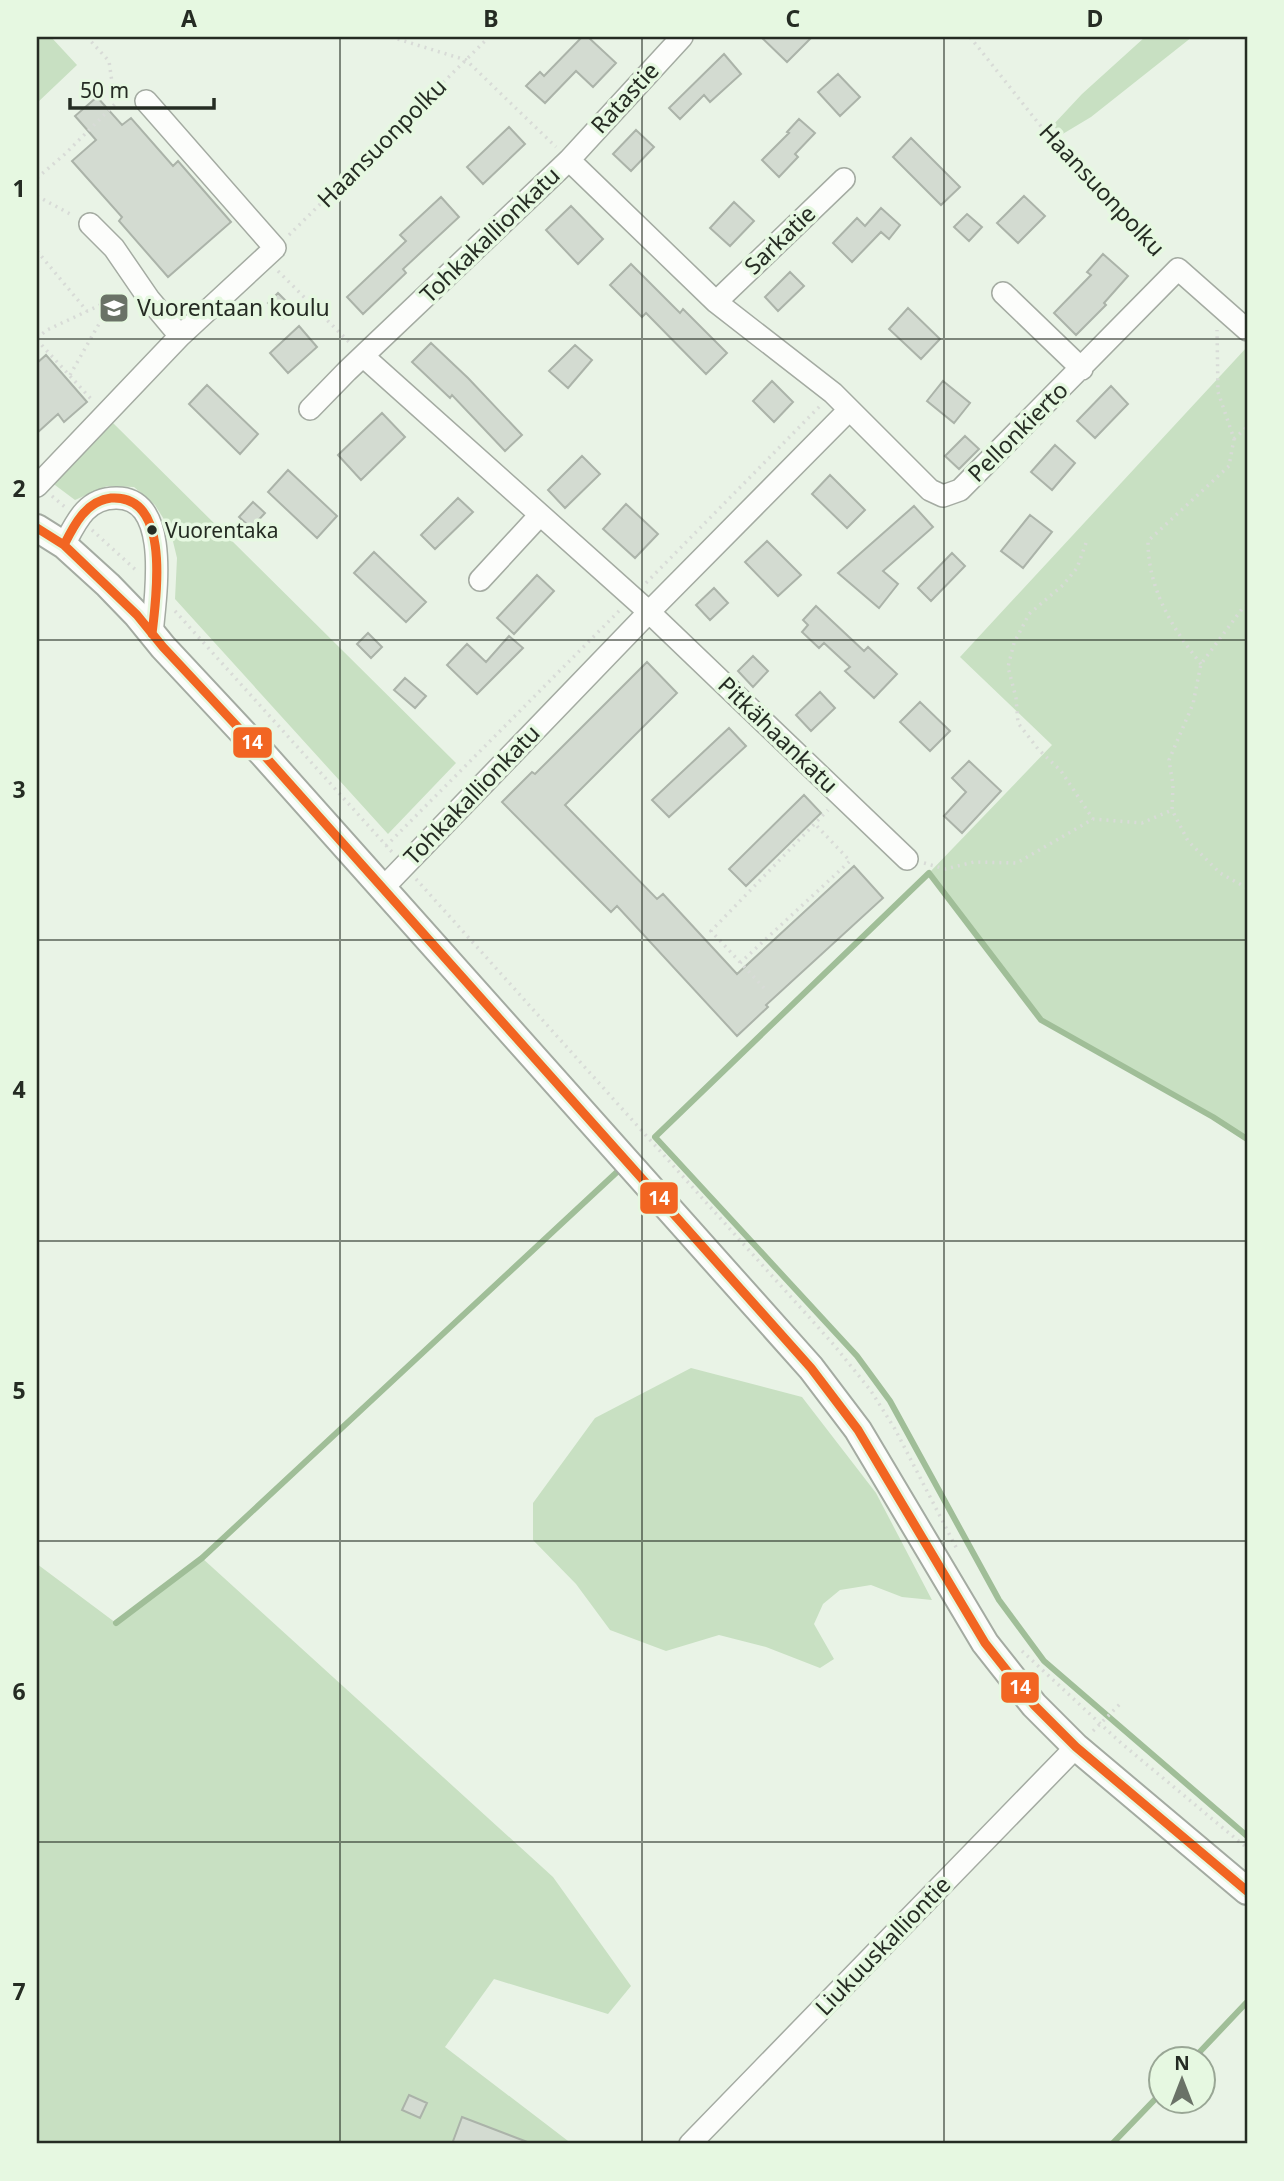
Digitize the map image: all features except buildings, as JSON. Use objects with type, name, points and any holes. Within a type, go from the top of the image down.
[{"type":"main road","points":[[37,528],[64,545],[108,585],[263,754],[811,1368],[858,1430],[985,1643],[1034,1705],[1076,1747],[1247,1891]]},
{"type":"street","name":"Ratastie","points":[[569,160],[682,37]]},
{"type":"street","points":[[37,486],[180,336],[270,253],[146,101]]},
{"type":"street","name":"Tohkakallionkatu","points":[[310,409],[569,160],[716,302],[832,393],[849,410],[649,612],[383,888]]},
{"type":"street","name":"Sarkatie","points":[[716,302],[844,178]]},
{"type":"street","points":[[90,224],[114,248],[180,336]]},
{"type":"street","name":"Haansuonpolku","points":[[1178,269],[1247,330]]},
{"type":"street","name":"Pellonkierto","points":[[849,410],[930,490],[943,496],[960,491],[1178,269]]},
{"type":"street","points":[[1003,293],[1082,369]]},
{"type":"street","points":[[363,356],[649,612]]},
{"type":"street","points":[[64,545],[78,518],[90,505],[108,498],[125,498],[142,508],[152,522],[156,549],[152,634]]},
{"type":"street","points":[[480,580],[539,516]]},
{"type":"street","name":"Pitkähaankatu","points":[[649,612],[907,859]]},
{"type":"street","name":"Liukuuskalliontie","points":[[690,2144],[1076,1747]]},
{"type":"path","points":[[37,178],[65,155],[116,104],[109,61],[87,37]]},
{"type":"path","points":[[391,37],[466,60],[569,160]]},
{"type":"path","name":"Haansuonpolku","points":[[270,253],[489,37]]},
{"type":"path","name":"Haansuonpolku","points":[[970,37],[1055,144],[1178,269]]},
{"type":"path","points":[[37,196],[90,224]]},
{"type":"path","points":[[37,251],[87,311]]},
{"type":"path","points":[[270,253],[363,356]]},
{"type":"path","points":[[105,415],[37,339],[47,330],[113,299],[135,279]]},
{"type":"path","points":[[69,375],[113,299]]},
{"type":"path","points":[[1201,664],[1182,640],[1162,606],[1148,563],[1148,541],[1229,466],[1234,439],[1218,392],[1219,304]]},
{"type":"path","points":[[386,846],[832,393]]},
{"type":"path","points":[[1234,439],[1247,427]]},
{"type":"path","points":[[1086,543],[1077,568],[1063,585],[1029,614],[1014,643],[1008,667],[1016,698],[1018,723],[1038,749],[1061,771],[1093,819]]},
{"type":"path","points":[[1247,605],[1201,664],[1193,704],[1169,760],[1173,785],[1172,810],[1188,841],[1220,873],[1247,888]]},
{"type":"path","points":[[764,988],[711,931],[842,796]]},
{"type":"path","points":[[907,859],[945,869],[974,862],[1017,863],[1093,819],[1142,823],[1172,810]]},
{"type":"path","points":[[740,962],[850,861],[815,824]]},
{"type":"path","points":[[1105,1718],[1122,1702]]},
{"type":"green space","points":[[37,37],[51,37],[77,65],[37,103]]},
{"type":"green space","points":[[1145,37],[1192,37],[1091,117],[1061,135],[1053,125],[1082,94]]},
{"type":"green space","points":[[1247,347],[1247,1139],[1041,1020],[929,873],[1052,745],[960,657]]},
{"type":"green space","points":[[112,422],[456,763],[388,834],[175,599],[177,558],[170,529],[155,505],[134,487],[107,486],[75,500],[51,482]]},
{"type":"green space","points":[[691,1368],[802,1397],[876,1493],[932,1600],[902,1597],[871,1585],[840,1590],[823,1604],[814,1624],[834,1659],[820,1668],[766,1647],[719,1635],[666,1651],[610,1630],[576,1584],[533,1540],[533,1503],[595,1418]]},
{"type":"green space","points":[[202,1558],[553,1877],[631,1986],[608,2014],[494,1979],[445,2047],[572,2144],[37,2144],[37,1564],[116,1623]]},
{"type":"waterway","points":[[1247,1139],[1041,1020],[929,873],[655,1137],[857,1356],[890,1401],[999,1600],[1044,1661],[1247,1836]]},
{"type":"waterway","points":[[116,1623],[202,1558],[617,1172]]},
{"type":"waterway","points":[[1207,2044],[1247,2002]]},
{"type":"waterway","points":[[1112,2144],[1148,2107]]},
{"type":"transit line","name":"14","points":[[64,545],[82,515],[102,500],[111,498],[130,501],[144,512],[152,530],[156,551],[156,597],[152,634]]},
{"type":"transit line","name":"14","points":[[37,528],[64,545],[137,615],[811,1368],[858,1430],[985,1643],[1034,1705],[1076,1747],[1247,1891]]},
{"type":"place","name":"Vuorentaan koulu","points":[[114,308]]},
{"type":"place","name":"Vuorentaka","points":[[152,530]]}]
